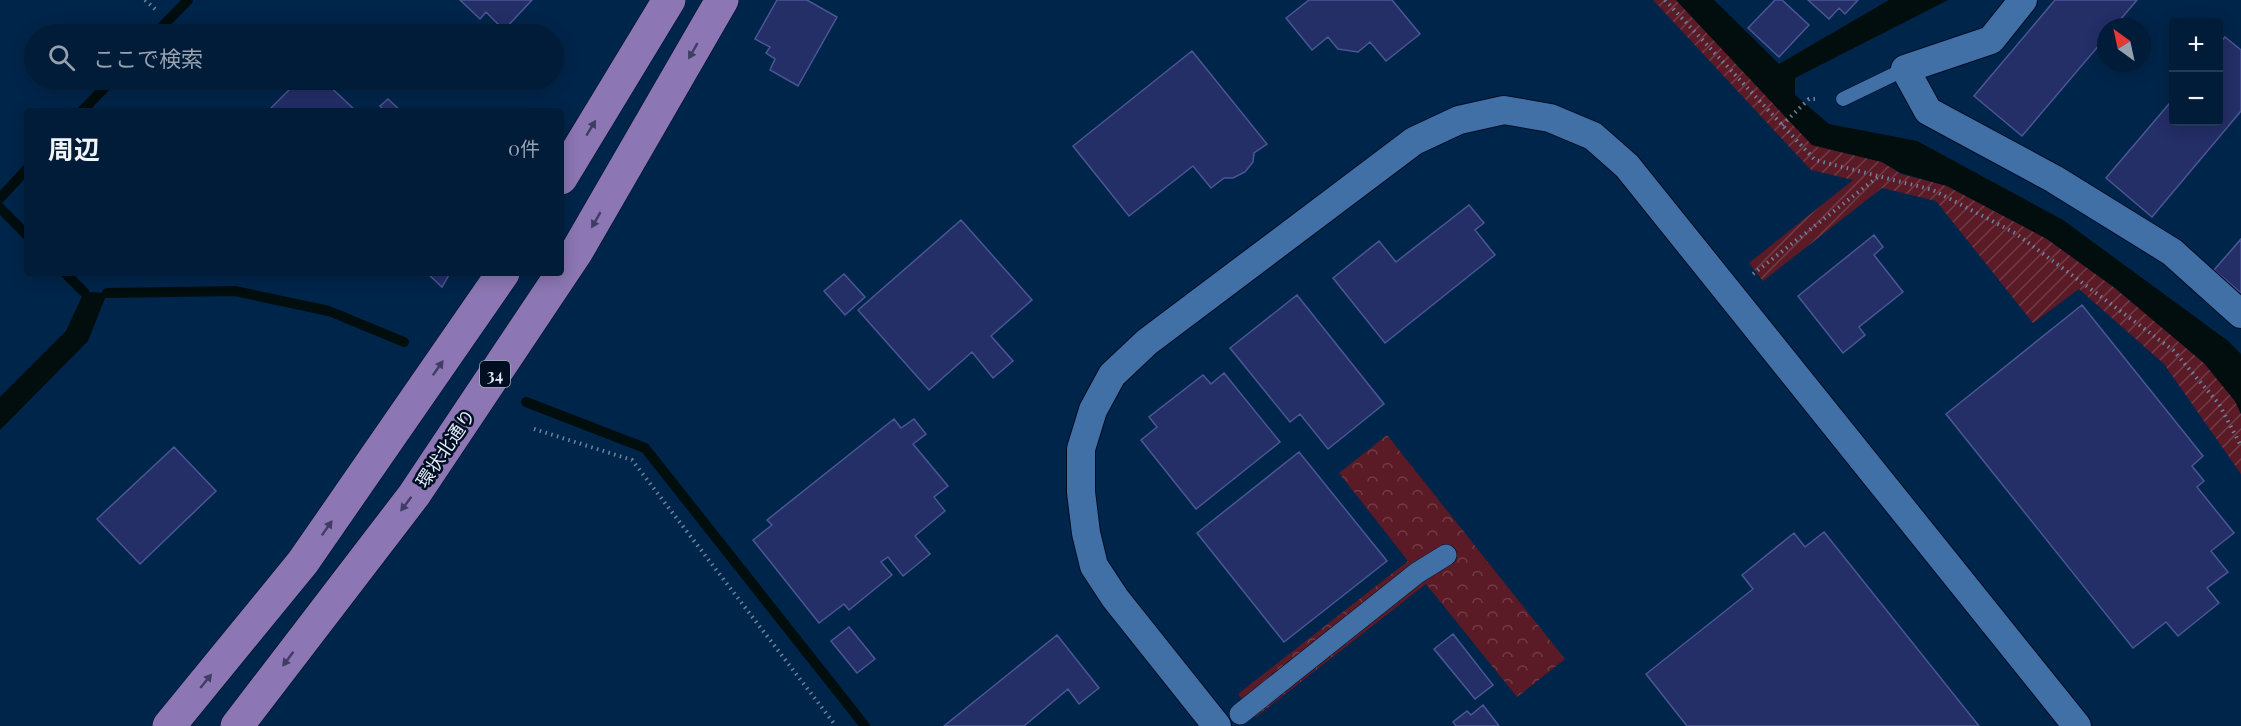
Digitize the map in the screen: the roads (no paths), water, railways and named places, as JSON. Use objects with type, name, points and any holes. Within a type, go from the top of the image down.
[{"type":"highway","points":[[564,173],[669,0]]},
{"type":"highway","name":"環状北通り","points":[[564,272],[722,0]]},
{"type":"highway","points":[[169,726],[303,562],[501,276]]},
{"type":"highway","name":"環状北通り","points":[[237,726],[414,495],[561,276]]},
{"type":"street","points":[[2023,0],[1990,40],[1905,69],[1928,111],[2054,179],[2172,252],[2241,314]]},
{"type":"street","points":[[1446,555],[1417,573],[1228,720],[1115,598],[1095,566],[1086,533],[1081,492],[1081,449],[1093,410],[1112,375],[1147,342],[1414,141],[1459,120],[1504,110],[1551,118],[1593,136],[1627,166],[2077,726]]},
{"type":"lane","points":[[1843,99],[1905,69]]},
{"type":"waterway","points":[[165,24],[188,0]]},
{"type":"waterway","points":[[85,108],[102,90]]},
{"type":"waterway","points":[[0,198],[24,172]]},
{"type":"waterway","points":[[0,208],[24,232]]},
{"type":"waterway","points":[[68,276],[84,292]]},
{"type":"waterway","points":[[107,293],[235,291],[329,311],[404,342]]},
{"type":"waterway","points":[[526,402],[645,448],[865,726]]}]
